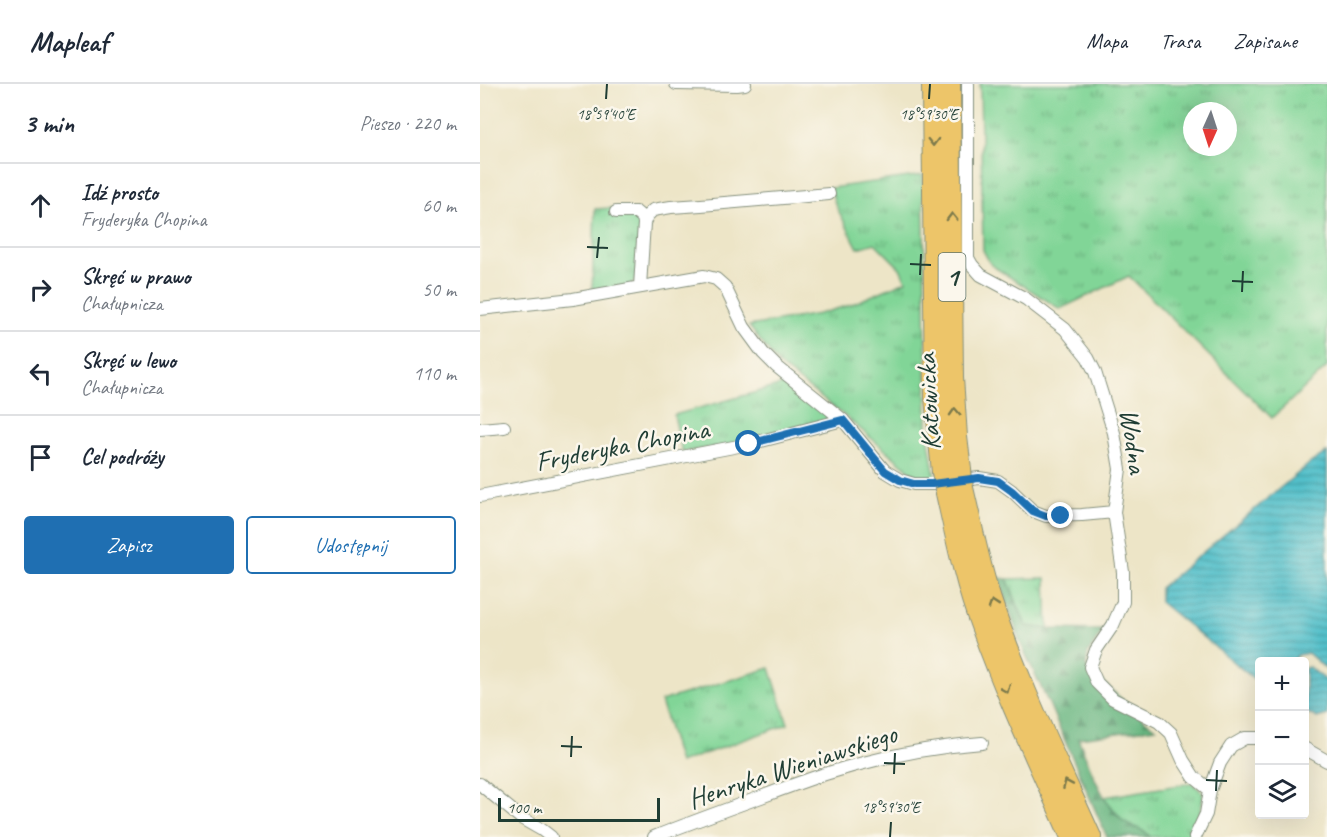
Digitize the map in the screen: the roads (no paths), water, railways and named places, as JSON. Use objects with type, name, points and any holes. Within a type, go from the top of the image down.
[{"type":"main road","name":"Katowicka","points":[[932,84],[935,398],[953,481],[1008,649],[1091,837]]},
{"type":"main road","name":"Katowicka","points":[[950,84],[953,378],[957,437],[953,481],[959,555],[981,625],[1004,683],[1071,837]]},
{"type":"street","points":[[676,84],[737,86],[745,84]]},
{"type":"street","name":"Wodna","points":[[968,84],[968,258],[981,275],[1026,299],[1065,329],[1088,358],[1095,372],[1114,433],[1120,470],[1114,512],[1123,572],[1123,602],[1113,626],[1096,650],[1090,667],[1097,683],[1113,699],[1159,723],[1171,733],[1183,760],[1194,777],[1210,790]]},
{"type":"street","points":[[616,212],[829,194]]},
{"type":"street","points":[[640,287],[644,223],[653,210]]},
{"type":"street","points":[[636,212],[643,218],[644,223]]},
{"type":"street","points":[[480,309],[573,298],[704,276],[716,279],[725,287],[744,327],[763,353],[843,420],[885,471],[900,480],[914,484],[979,478],[998,481],[1033,511],[1046,516],[1114,512]]},
{"type":"street","name":"Fryderyka Chopina","points":[[480,496],[749,444],[843,420]]},
{"type":"street","points":[[480,429],[504,427]]},
{"type":"street","points":[[1195,837],[1206,814],[1210,790],[1220,763],[1231,746],[1245,738],[1255,738]]},
{"type":"street","name":"Henryka Wieniawskiego","points":[[654,837],[835,771],[911,752],[982,743]]},
{"type":"street","points":[[1309,750],[1327,761]]},
{"type":"street","points":[[480,784],[521,818],[551,837]]},
{"type":"water","points":[[1327,452],[1327,670],[1308,653],[1296,657],[1255,657],[1255,680],[1160,602],[1160,588],[1309,464]]},
{"type":"water","points":[[1309,667],[1327,681],[1327,715],[1317,718],[1309,713]]}]
